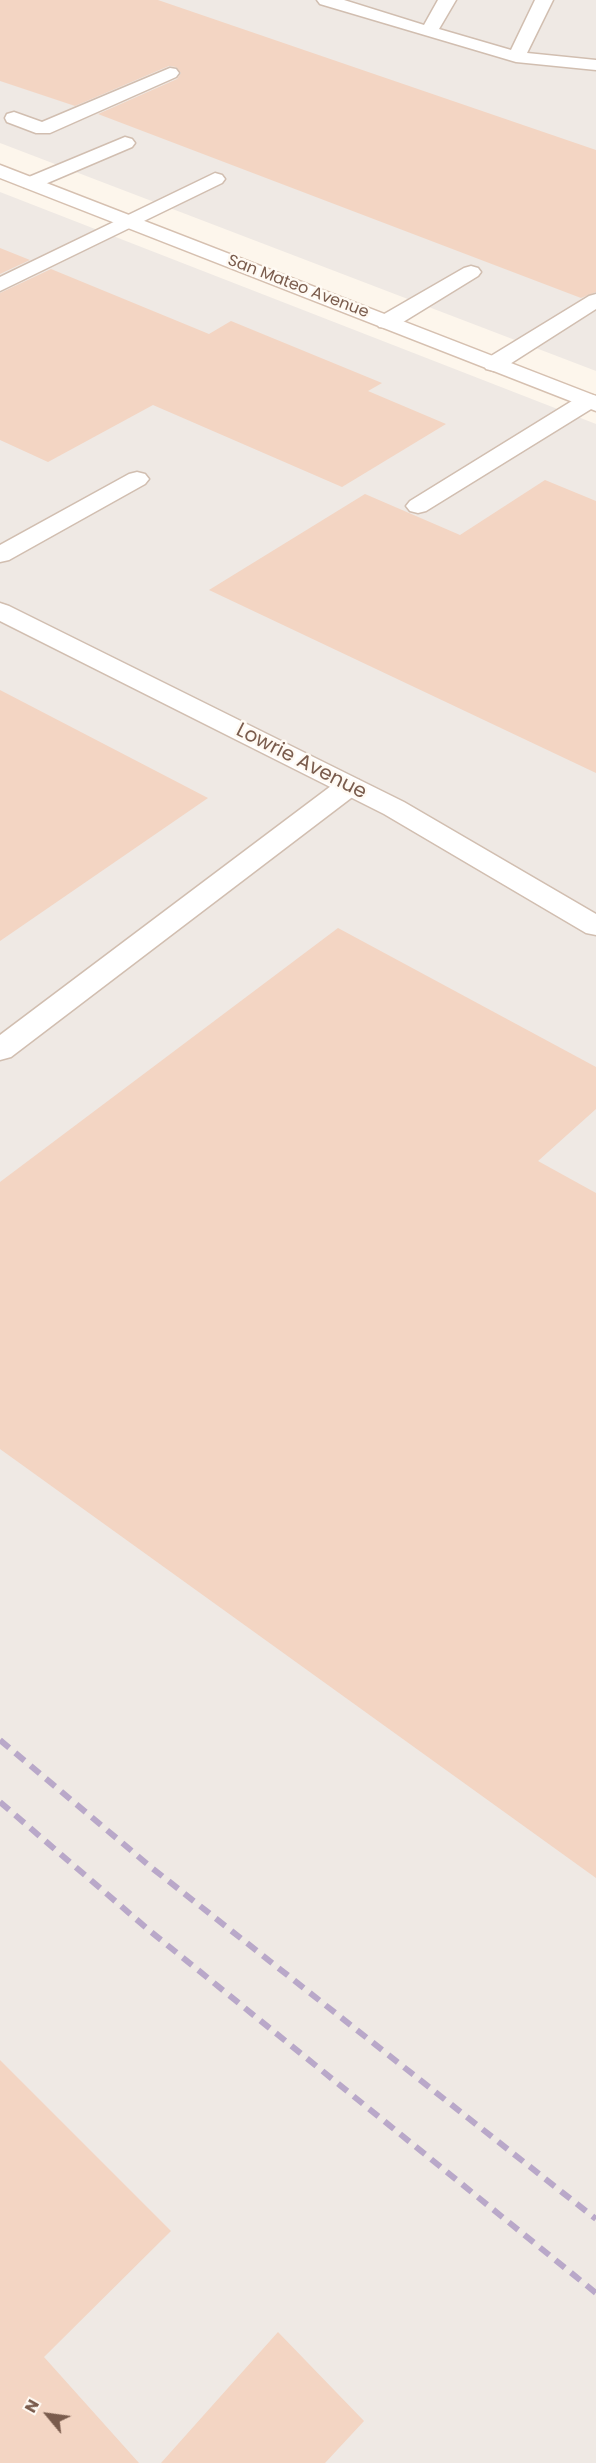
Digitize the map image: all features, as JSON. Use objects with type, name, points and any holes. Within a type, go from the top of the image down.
[{"type":"main road","points":[[326,0],[347,4],[429,32],[516,57],[596,64]]},
{"type":"main road","points":[[429,32],[447,0]]},
{"type":"main road","points":[[516,57],[544,0]]},
{"type":"main road","points":[[5,118],[43,129],[170,73]]},
{"type":"main road","points":[[31,183],[125,143]]},
{"type":"main road","name":"San Mateo Avenue","points":[[2,174],[31,183],[592,402]]},
{"type":"main road","points":[[0,285],[215,179]]},
{"type":"main road","points":[[387,322],[471,272]]},
{"type":"main road","points":[[494,364],[596,300]]},
{"type":"main road","points":[[418,506],[592,402]]},
{"type":"main road","points":[[0,555],[137,479]]},
{"type":"main road","name":"Lowrie Avenue","points":[[0,611],[394,808],[596,926]]},
{"type":"main road","points":[[0,1050],[349,786]]},
{"type":"shaded area","points":[[0,0],[596,0],[596,371],[0,143]]},
{"type":"shaded area","points":[[0,192],[596,424],[596,2463],[0,2463]]},
{"type":"building","points":[[0,0],[158,0],[596,150],[596,292],[581,298],[98,114],[177,79],[181,73],[176,67],[169,66],[75,106],[0,81]]},
{"type":"building","points":[[0,248],[30,260],[0,274]]},
{"type":"building","points":[[51,269],[209,334],[231,321],[382,383],[368,391],[446,424],[342,487],[153,405],[48,462],[0,440],[0,293]]},
{"type":"building","points":[[545,480],[596,501],[596,773],[209,590],[365,494],[460,535]]},
{"type":"building","points":[[0,690],[208,798],[0,941]]},
{"type":"building","points":[[338,928],[596,1067],[596,1109],[538,1161],[596,1193],[596,1878],[0,1449],[0,1182]]},
{"type":"building","points":[[0,2060],[171,2231],[44,2357],[139,2463],[0,2463]]},
{"type":"building","points":[[278,2332],[364,2421],[325,2463],[161,2463]]},
{"type":"railway","points":[[0,1740],[152,1868],[596,2219]]},
{"type":"railway","points":[[0,1802],[150,1931],[596,2293]]}]
